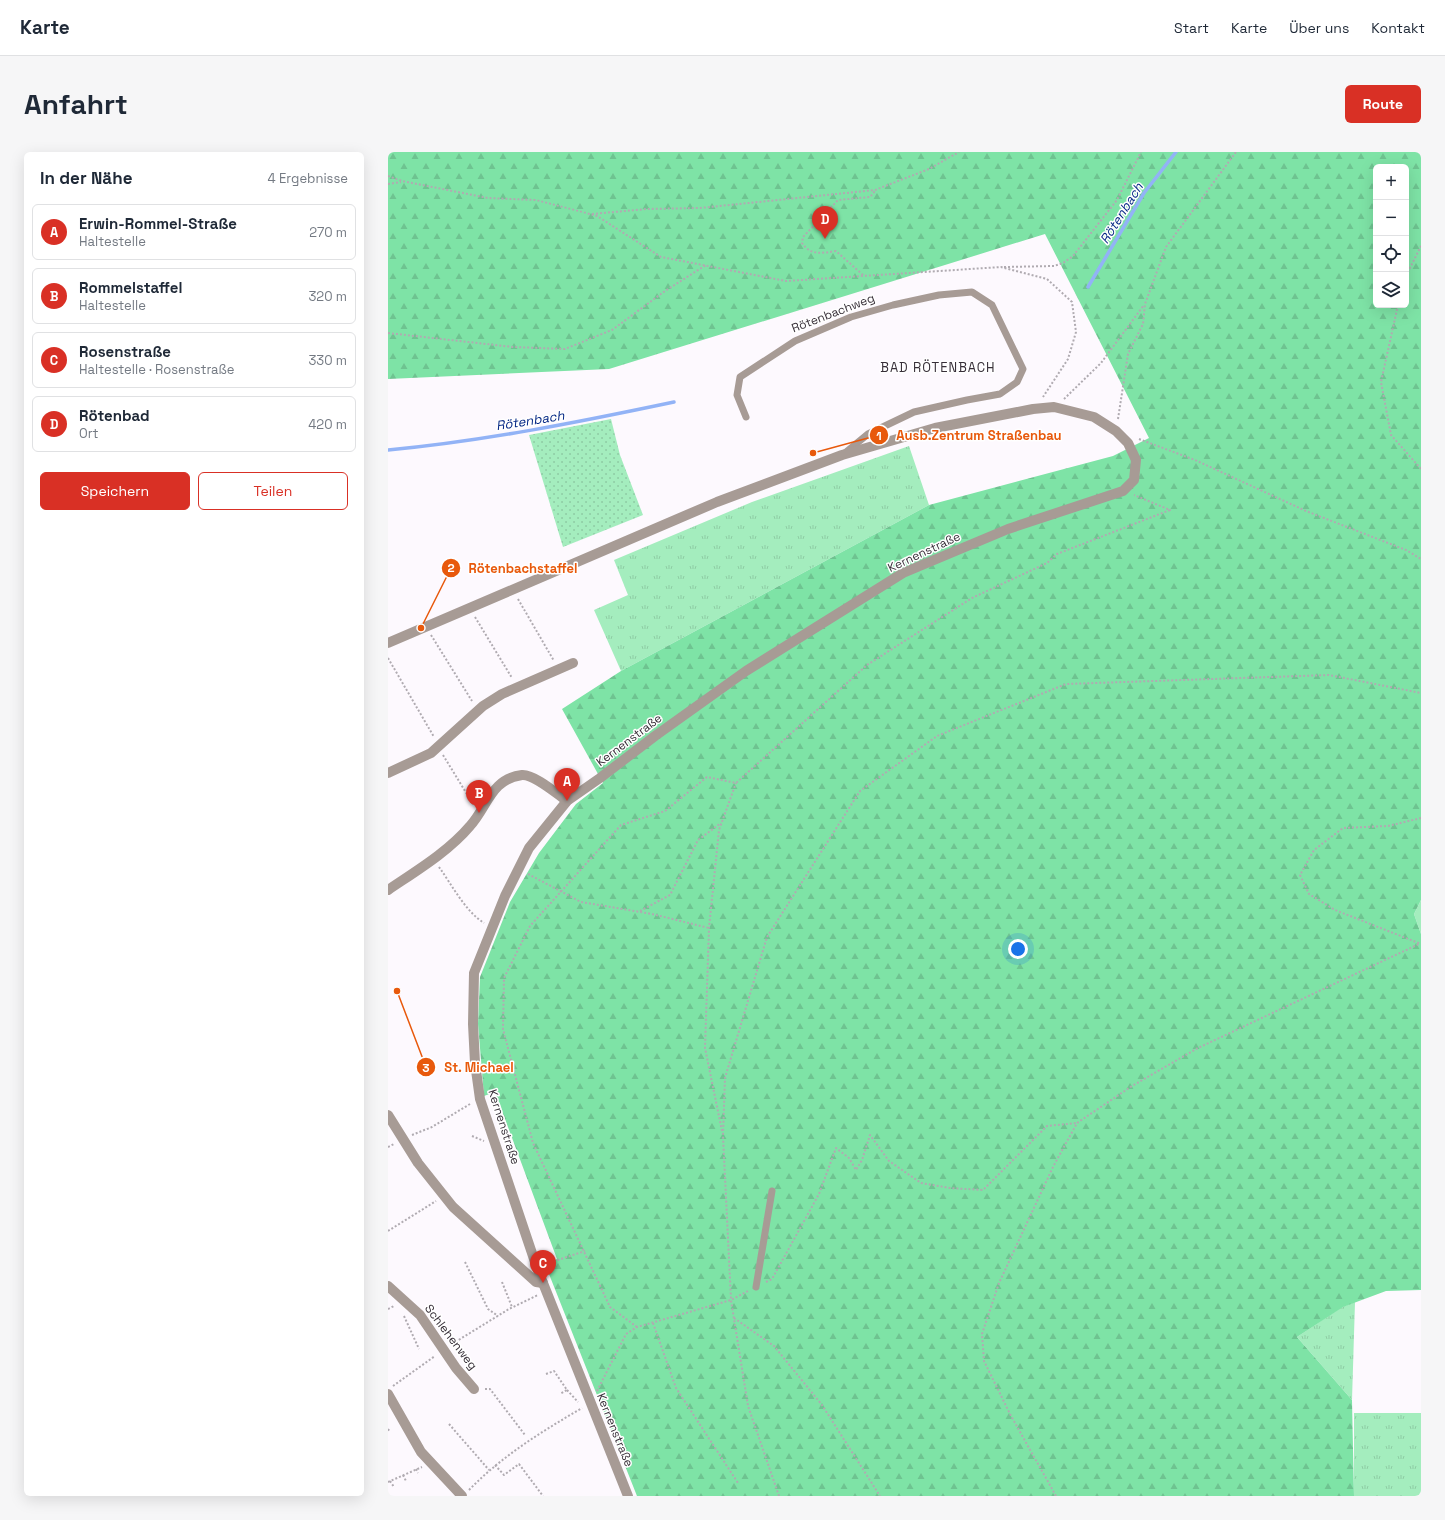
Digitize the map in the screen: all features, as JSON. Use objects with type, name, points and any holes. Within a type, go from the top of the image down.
[{"type":"street","points":[[1033,409],[1054,407],[1094,417],[1116,431],[1128,443],[1136,460],[1134,480],[1123,491]]},
{"type":"street","name":"Rötenbachweg","points":[[388,643],[717,502],[842,455],[935,428],[1033,409]]},
{"type":"street","name":"Kernenstraße","points":[[628,1496],[537,1268],[480,1099],[475,1063],[473,1024],[474,973],[492,928],[529,848],[567,800],[746,671],[903,573],[1008,529],[1123,491]]},
{"type":"street","points":[[388,773],[431,753],[478,711],[502,694],[517,686],[573,663]]},
{"type":"street","points":[[388,890],[454,843],[471,826],[495,788],[507,778],[524,775],[537,780],[567,800]]},
{"type":"street","points":[[388,1115],[402,1139],[453,1207],[536,1282],[545,1287]]},
{"type":"street","name":"Schlehenweg","points":[[388,1286],[420,1315],[443,1350],[474,1389]]},
{"type":"street","points":[[388,1394],[421,1452],[431,1463],[465,1493]]},
{"type":"lane","name":"Rötenbachweg","points":[[746,417],[737,394],[740,377],[795,341],[851,318],[893,305],[939,295],[972,292],[992,305],[1023,369],[1017,382],[1000,394],[914,412],[868,434],[842,455]]},
{"type":"lane","points":[[756,1287],[772,1190]]},
{"type":"path","points":[[590,214],[647,209],[700,208],[875,190],[929,169],[960,152]]},
{"type":"path","points":[[388,176],[402,181],[488,198],[536,200],[590,214],[597,216],[661,257],[786,281],[1001,267],[1054,266],[1063,263],[1073,256],[1117,200],[1141,152]]},
{"type":"path","points":[[1116,431],[1128,354],[1143,324],[1145,304],[1166,247],[1236,152]]},
{"type":"path","points":[[388,184],[402,181]]},
{"type":"path","points":[[864,276],[836,251],[816,254],[806,249],[802,243],[803,237],[838,200],[870,197],[875,190]]},
{"type":"path","points":[[1408,272],[1421,246]]},
{"type":"path","points":[[388,332],[512,347],[565,349],[612,330],[665,291],[706,266]]},
{"type":"path","points":[[1001,267],[1047,279],[1072,302],[1076,332],[1068,359],[1052,384],[1033,409]]},
{"type":"path","points":[[1054,407],[1101,363],[1145,304]]},
{"type":"path","points":[[1397,308],[1381,382],[1391,435],[1421,469]]},
{"type":"path","points":[[1137,439],[1195,460],[1306,511],[1406,550],[1421,559]]},
{"type":"path","points":[[723,1136],[705,1048],[709,928],[719,830],[736,783],[867,665],[972,598],[1047,563],[1057,554],[1170,510],[1123,491]]},
{"type":"path","points":[[512,589],[559,669]]},
{"type":"path","points":[[470,607],[517,686]]},
{"type":"path","points":[[425,626],[478,711]]},
{"type":"path","points":[[779,1496],[748,1406],[731,1300],[723,1136],[725,1078],[767,937],[860,791],[937,736],[1066,684],[1329,674],[1421,692]]},
{"type":"path","points":[[637,1327],[610,1308],[585,1251],[533,1143],[503,1029],[504,978],[530,926],[621,825],[665,811],[707,777],[736,783]]},
{"type":"path","points":[[1420,944],[1335,910],[1309,894],[1300,875],[1314,850],[1343,828],[1388,826],[1421,818]]},
{"type":"path","points":[[640,912],[670,895],[698,840],[722,823]]},
{"type":"path","points":[[433,858],[474,915],[492,928]]},
{"type":"path","points":[[519,869],[581,902],[640,912],[709,928]]},
{"type":"path","points":[[465,1493],[495,1465],[537,1435],[590,1403],[626,1334],[637,1327],[731,1300],[772,1279],[819,1194],[836,1148],[849,1158],[856,1170],[862,1160],[870,1135],[889,1161],[921,1183],[950,1188],[983,1190],[1047,1126],[1076,1123],[1132,1086],[1198,1048],[1420,944]]},
{"type":"path","points":[[402,1139],[432,1127],[480,1099]]},
{"type":"path","points":[[1056,1496],[1010,1414],[984,1361],[982,1334],[999,1283],[1076,1123]]},
{"type":"path","points":[[388,1231],[444,1196]]},
{"type":"path","points":[[537,1268],[585,1251]]},
{"type":"path","points":[[465,1262],[488,1309],[498,1316]]},
{"type":"path","points":[[502,1282],[512,1307]]},
{"type":"path","points":[[388,1389],[443,1350],[545,1287]]},
{"type":"path","points":[[388,1309],[399,1306]]},
{"type":"path","points":[[404,1315],[419,1349]]},
{"type":"path","points":[[734,1318],[774,1346],[822,1405],[880,1496]]},
{"type":"path","points":[[653,1323],[676,1388],[738,1483]]},
{"type":"path","points":[[546,1374],[554,1371],[567,1390],[579,1402]]},
{"type":"path","points":[[474,1389],[490,1389],[525,1435]]},
{"type":"path","points":[[560,1394],[567,1390]]},
{"type":"path","points":[[449,1424],[464,1443],[467,1442],[489,1470]]},
{"type":"path","points":[[394,1487],[389,1481],[431,1463]]},
{"type":"path","points":[[495,1465],[504,1475],[519,1464],[543,1496]]},
{"type":"path","points":[[416,1469],[418,1473]]},
{"type":"path","points":[[403,1475],[406,1481]]},
{"type":"green space","points":[[388,152],[1421,152],[1421,900],[1414,914],[1421,934],[1421,1290],[1386,1291],[1343,1307],[1297,1337],[1352,1400],[1354,1496],[637,1496],[545,1264],[557,1259],[495,1092],[484,1096],[478,1024],[480,977],[510,902],[539,853],[576,804],[603,783],[562,709],[621,671],[929,505],[1113,456],[1149,438],[1045,234],[609,369],[388,379]]},
{"type":"green space","points":[[611,419],[620,455],[643,515],[563,547],[529,435]]},
{"type":"green space","points":[[909,446],[929,505],[621,671],[594,610],[628,595],[614,560],[752,502]]},
{"type":"green space","points":[[1421,900],[1421,934],[1414,914]]},
{"type":"green space","points":[[1355,1302],[1352,1400],[1297,1337],[1342,1307]]},
{"type":"green space","points":[[1354,1413],[1421,1413],[1421,1496],[1354,1496]]},
{"type":"waterway","name":"Rötenbach","points":[[1088,287],[1144,193],[1176,152]]},
{"type":"waterway","name":"Rötenbach","points":[[388,450],[460,442],[496,436],[567,424],[674,402]]},
{"type":"place","name":"Rötenbad","points":[[825,239]]},
{"type":"place","name":"Ausb.Zentrum Straßenbau","points":[[813,453]]},
{"type":"place","name":"Rötenbachstaffel","points":[[421,628]]},
{"type":"place","name":"Erwin-Rommel-Straße","points":[[567,801]]},
{"type":"place","name":"Rommelstaffel","points":[[479,813]]},
{"type":"place","name":"St. Michael","points":[[397,991]]},
{"type":"place","name":"Rosenstraße","points":[[543,1283]]},
{"type":"district","name":"BAD RÖTENBACH","points":[[938,367]]}]
